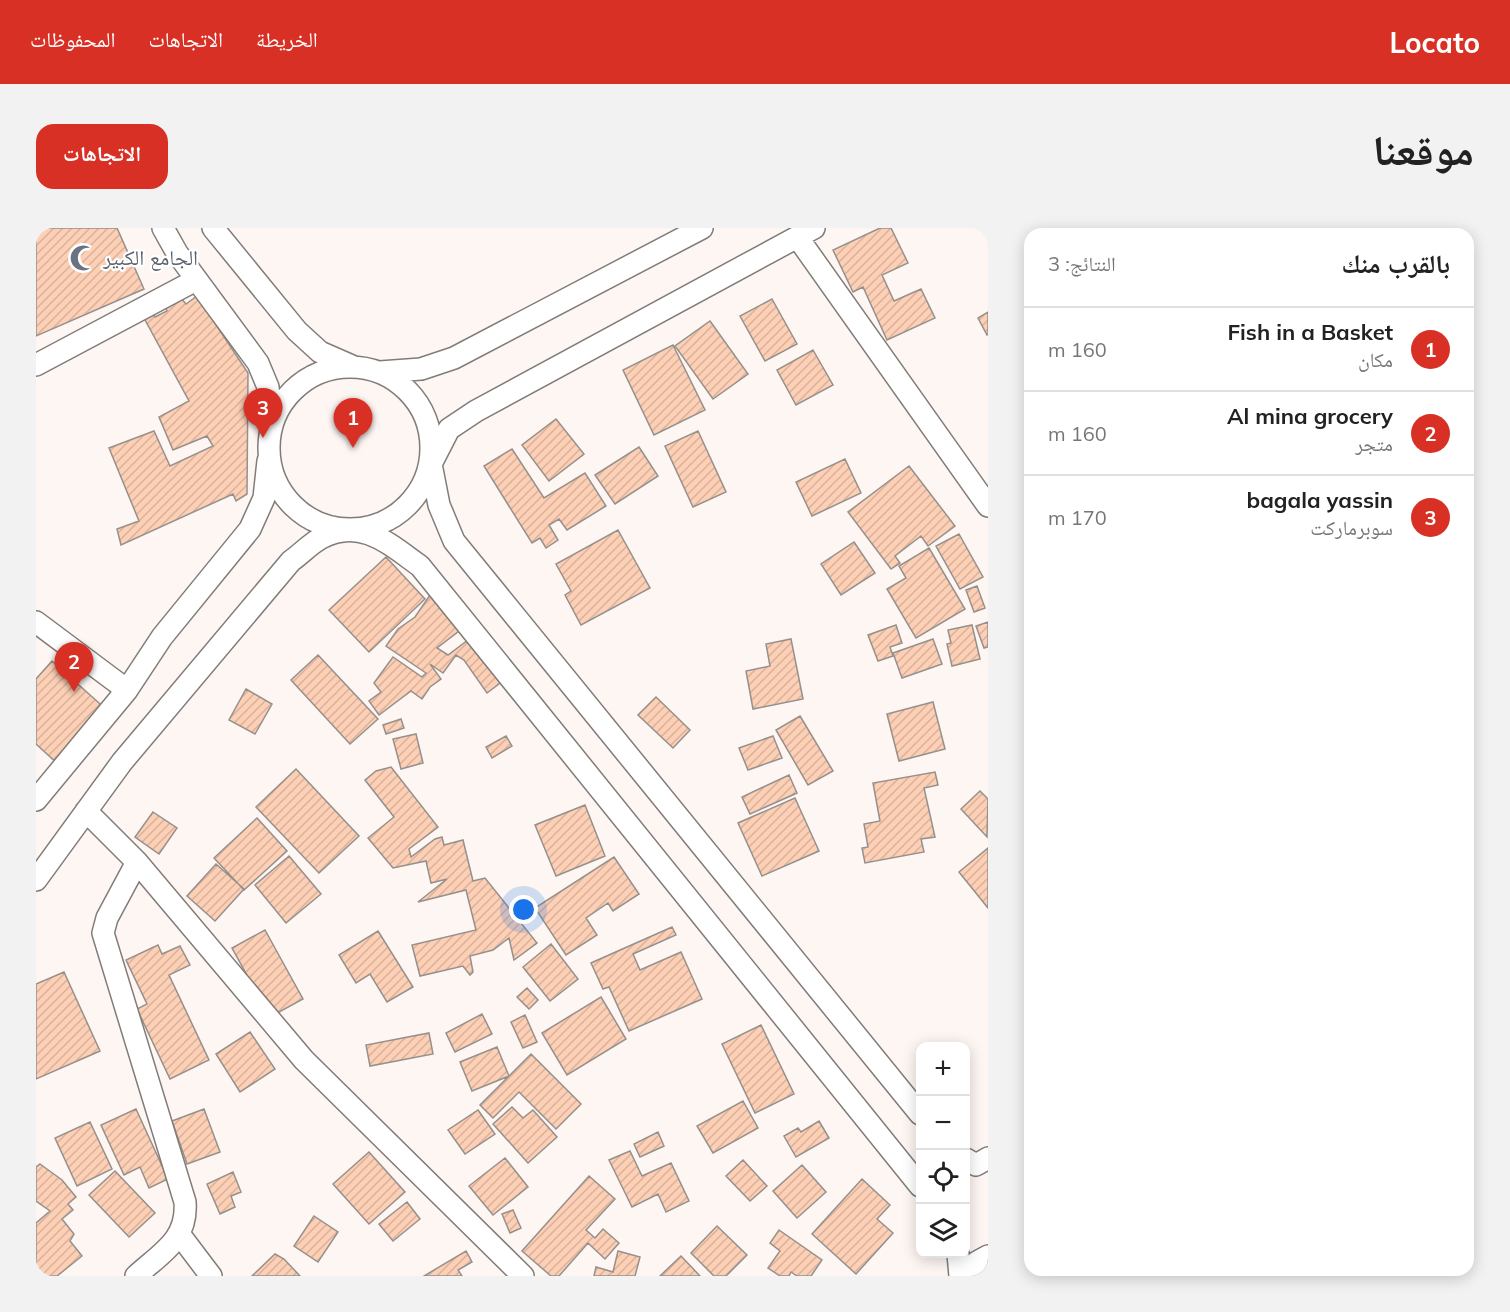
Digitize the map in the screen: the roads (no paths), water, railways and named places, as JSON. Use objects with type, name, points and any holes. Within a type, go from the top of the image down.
[{"type":"street","points":[[36,800],[127,690],[162,637],[250,529],[264,498],[272,426],[268,387],[258,363],[196,280],[163,228]]},
{"type":"street","points":[[213,228],[297,331],[320,352],[353,366],[380,372],[421,369],[454,358],[702,228]]},
{"type":"street","points":[[36,880],[122,762],[291,561],[321,538],[382,522],[404,508],[421,488],[430,464],[449,429],[476,411],[806,233],[988,506]]},
{"type":"street","points":[[36,365],[196,280]]},
{"type":"street","points":[[272,426],[283,402],[302,382],[326,370],[353,366]]},
{"type":"street","points":[[380,372],[405,387],[422,409],[431,435],[430,464],[439,505],[454,541],[916,1108]]},
{"type":"street","points":[[269,452],[274,477],[294,505],[307,516],[331,526],[356,529],[387,542],[420,566],[916,1180]]},
{"type":"street","points":[[36,622],[127,690]]},
{"type":"street","points":[[86,811],[137,862],[304,1060],[523,1276]]},
{"type":"street","points":[[136,1276],[180,1235],[186,1212],[185,1202],[103,933],[107,918],[137,862]]},
{"type":"street","points":[[180,1235],[211,1276]]},
{"type":"street","points":[[970,1251],[988,1254]]},
{"type":"street","points":[[966,1276],[977,1262],[988,1254]]},
{"type":"street","points":[[958,1258],[960,1276]]},
{"type":"place","name":"الجامع الكبير","points":[[83,258]]},
{"type":"place","name":"bagala yassin","points":[[263,438]]},
{"type":"place","name":"Fish in a Basket","points":[[353,448]]},
{"type":"place","name":"Al mina grocery","points":[[74,692]]}]
